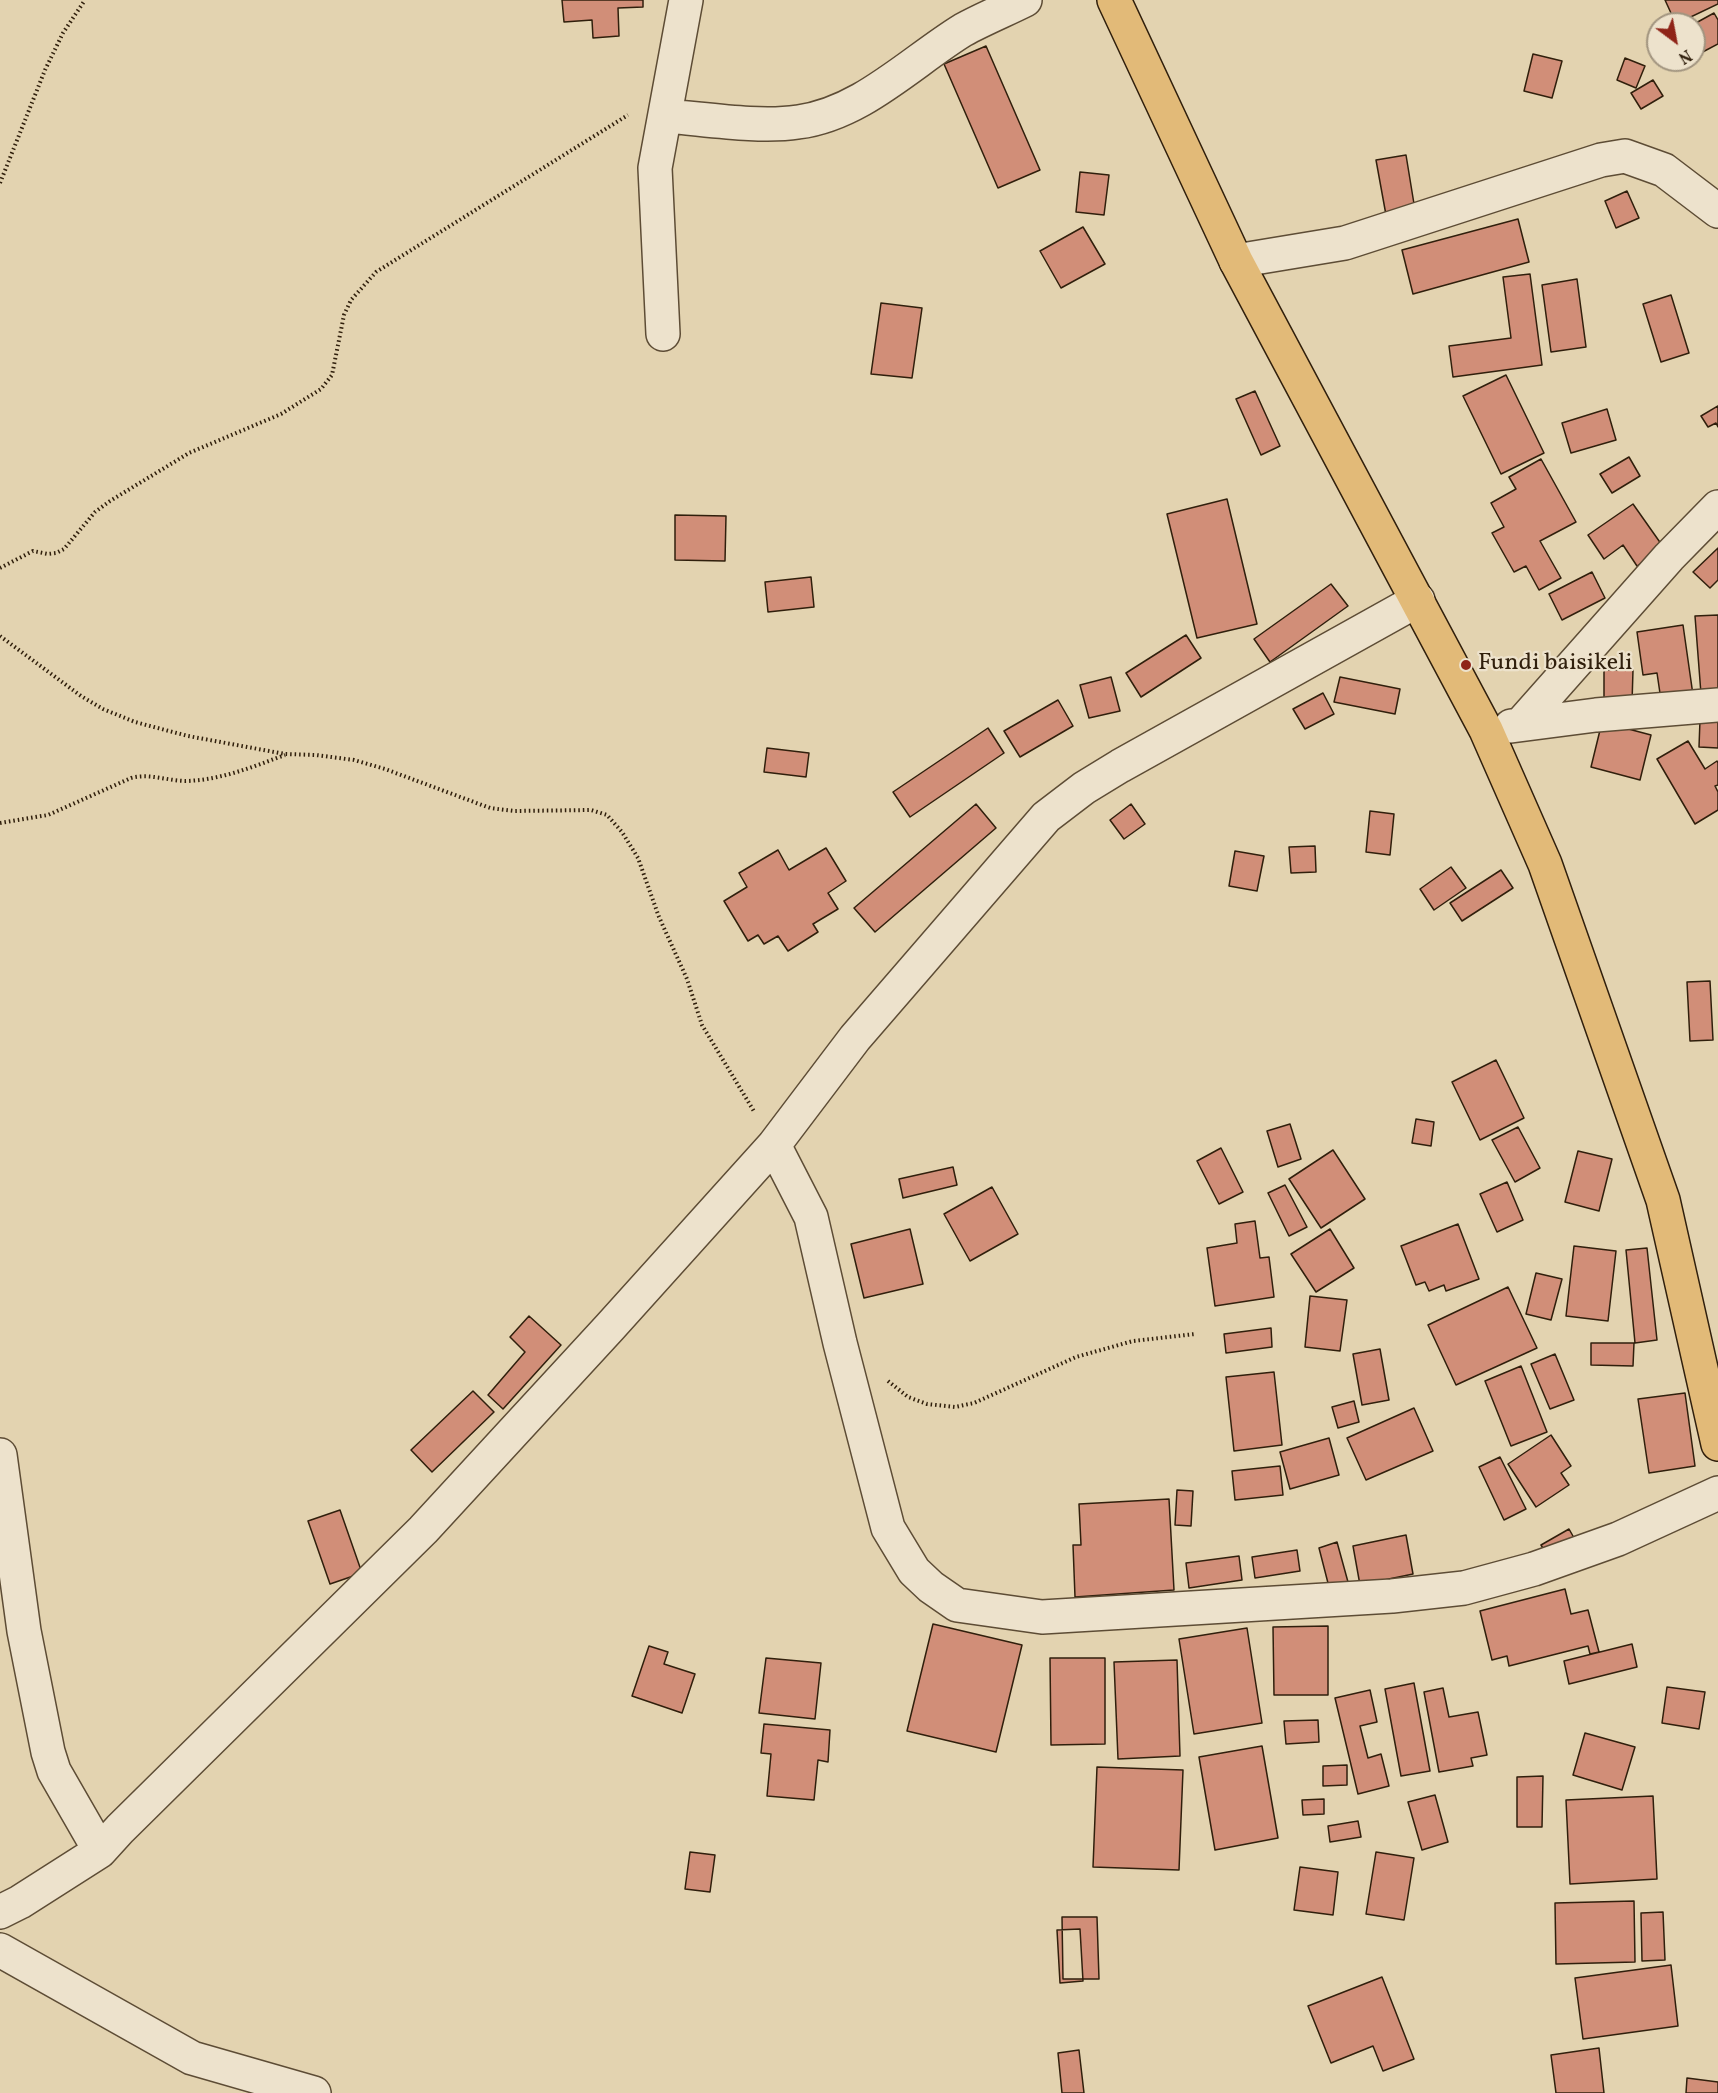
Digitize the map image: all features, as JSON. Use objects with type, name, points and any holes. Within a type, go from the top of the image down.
[{"type":"main road","points":[[1114,0],[1236,261],[1486,730],[1545,864],[1663,1200],[1718,1444]]},
{"type":"street","points":[[663,334],[655,168],[686,0]]},
{"type":"street","points":[[668,103],[753,123],[797,122],[830,114],[879,89],[964,30],[1025,0]]},
{"type":"street","points":[[1236,261],[1345,243],[1601,160],[1625,156],[1664,170],[1718,211]]},
{"type":"street","points":[[1521,724],[1669,557],[1718,507]]},
{"type":"street","points":[[0,1912],[20,1902],[100,1851],[423,1530],[774,1145],[855,1038],[1046,817],[1084,788],[1120,766],[1418,600]]},
{"type":"street","points":[[1486,730],[1596,715],[1718,705]]},
{"type":"street","points":[[774,1145],[811,1217],[840,1343],[888,1528],[914,1571],[931,1587],[957,1605],[1042,1617],[1392,1596],[1464,1588],[1534,1569],[1618,1539],[1718,1493]]},
{"type":"street","points":[[0,1455],[24,1631],[48,1752],[54,1771],[100,1851]]},
{"type":"street","points":[[0,1950],[192,2058],[314,2093]]},
{"type":"path","points":[[0,183],[45,70],[63,33],[85,0]]},
{"type":"path","points":[[0,568],[33,551],[48,554],[64,549],[95,512],[110,501],[189,453],[281,414],[321,389],[332,375],[344,315],[351,300],[376,272],[668,103]]},
{"type":"path","points":[[0,636],[81,696],[102,709],[135,722],[188,736],[285,754],[354,760],[385,769],[490,808],[514,811],[591,810],[607,815],[622,832],[638,858],[659,917],[687,979],[702,1025],[774,1145]]},
{"type":"path","points":[[0,823],[48,815],[131,778],[140,776],[185,781],[214,778],[231,775],[285,754]]},
{"type":"path","points":[[883,1376],[908,1397],[927,1404],[955,1407],[974,1403],[1076,1357],[1133,1341],[1196,1334]]},
{"type":"building","points":[[562,0],[643,0],[643,7],[618,8],[619,36],[593,38],[592,20],[564,22]]},
{"type":"building","points":[[1665,0],[1718,0],[1718,4],[1701,12],[1670,12]]},
{"type":"building","points":[[1714,13],[1718,20],[1718,44],[1706,50],[1706,17]]},
{"type":"building","points":[[986,46],[1040,170],[998,188],[944,64]]},
{"type":"building","points":[[1533,54],[1562,61],[1552,98],[1524,91]]},
{"type":"building","points":[[1625,58],[1645,66],[1636,88],[1617,80]]},
{"type":"building","points":[[1653,80],[1663,96],[1641,109],[1631,93]]},
{"type":"building","points":[[1406,155],[1415,210],[1386,215],[1376,160]]},
{"type":"building","points":[[1080,172],[1109,175],[1104,215],[1076,212]]},
{"type":"building","points":[[1627,191],[1639,218],[1616,228],[1605,201]]},
{"type":"building","points":[[1518,219],[1529,262],[1413,294],[1402,250]]},
{"type":"building","points":[[1083,227],[1105,264],[1061,288],[1040,251]]},
{"type":"building","points":[[1530,274],[1542,365],[1453,377],[1449,346],[1511,338],[1503,277]]},
{"type":"building","points":[[1577,279],[1586,347],[1551,352],[1542,285]]},
{"type":"building","points":[[1671,295],[1689,353],[1661,362],[1643,304]]},
{"type":"building","points":[[881,303],[922,308],[912,378],[871,374]]},
{"type":"building","points":[[1506,375],[1544,453],[1501,474],[1463,396]]},
{"type":"building","points":[[1255,391],[1280,446],[1261,455],[1236,399]]},
{"type":"building","points":[[1718,406],[1718,427],[1716,423],[1708,427],[1701,416]]},
{"type":"building","points":[[1607,409],[1616,440],[1571,453],[1562,423]]},
{"type":"building","points":[[1629,457],[1640,476],[1612,493],[1600,474]]},
{"type":"building","points":[[1541,459],[1576,522],[1540,541],[1561,578],[1539,590],[1526,566],[1514,572],[1492,533],[1504,527],[1491,503],[1516,489],[1509,477]]},
{"type":"building","points":[[1227,499],[1257,624],[1197,638],[1167,514]]},
{"type":"building","points":[[1633,504],[1664,548],[1637,566],[1623,545],[1604,559],[1588,535]]},
{"type":"building","points":[[675,515],[726,516],[725,561],[675,560]]},
{"type":"building","points":[[1718,548],[1718,580],[1710,588],[1693,572]]},
{"type":"building","points":[[1592,572],[1605,598],[1562,620],[1549,594]]},
{"type":"building","points":[[811,577],[814,607],[768,612],[765,582]]},
{"type":"building","points":[[1331,584],[1348,606],[1270,662],[1254,639]]},
{"type":"building","points":[[1718,615],[1718,692],[1701,694],[1695,616]]},
{"type":"building","points":[[1683,625],[1693,695],[1661,700],[1657,673],[1643,675],[1637,632]]},
{"type":"building","points":[[1186,635],[1201,658],[1141,697],[1126,673]]},
{"type":"building","points":[[1604,670],[1633,670],[1632,703],[1604,702]]},
{"type":"building","points":[[1111,677],[1120,711],[1089,718],[1080,685]]},
{"type":"building","points":[[1340,677],[1400,689],[1395,714],[1334,702]]},
{"type":"building","points":[[1323,693],[1334,714],[1305,729],[1293,709]]},
{"type":"building","points":[[1058,700],[1073,726],[1020,757],[1004,731]]},
{"type":"building","points":[[1700,720],[1718,721],[1718,748],[1699,747]]},
{"type":"building","points":[[1602,722],[1651,735],[1640,780],[1591,767]]},
{"type":"building","points":[[988,728],[1004,753],[910,817],[893,792]]},
{"type":"building","points":[[1688,741],[1705,769],[1717,761],[1718,763],[1718,785],[1715,786],[1718,792],[1718,810],[1695,824],[1657,759]]},
{"type":"building","points":[[767,748],[809,753],[806,777],[764,772]]},
{"type":"building","points":[[976,804],[996,828],[875,932],[854,908]]},
{"type":"building","points":[[1131,804],[1145,824],[1124,839],[1110,820]]},
{"type":"building","points":[[1370,811],[1394,814],[1390,855],[1366,852]]},
{"type":"building","points":[[1315,846],[1316,872],[1291,873],[1289,847]]},
{"type":"building","points":[[826,848],[846,881],[828,893],[838,909],[813,924],[818,932],[788,951],[778,936],[764,944],[758,935],[748,941],[724,901],[747,887],[739,873],[778,850],[789,870]]},
{"type":"building","points":[[1235,851],[1264,856],[1257,891],[1229,886]]},
{"type":"building","points":[[1451,867],[1466,888],[1434,910],[1420,889]]},
{"type":"building","points":[[1501,870],[1513,888],[1462,921],[1450,903]]},
{"type":"building","points":[[1710,981],[1713,1040],[1690,1041],[1687,982]]},
{"type":"building","points":[[1496,1060],[1524,1118],[1480,1140],[1452,1082]]},
{"type":"building","points":[[1416,1119],[1434,1122],[1431,1146],[1412,1143]]},
{"type":"building","points":[[1290,1124],[1301,1159],[1278,1167],[1267,1131]]},
{"type":"building","points":[[1518,1127],[1540,1168],[1515,1182],[1492,1140]]},
{"type":"building","points":[[1221,1148],[1243,1192],[1219,1204],[1197,1161]]},
{"type":"building","points":[[1333,1150],[1365,1199],[1321,1228],[1289,1179]]},
{"type":"building","points":[[1578,1151],[1612,1159],[1599,1211],[1565,1202]]},
{"type":"building","points":[[953,1167],[957,1185],[903,1198],[899,1179]]},
{"type":"building","points":[[1507,1182],[1523,1220],[1497,1232],[1480,1194]]},
{"type":"building","points":[[1285,1185],[1307,1227],[1289,1236],[1268,1193]]},
{"type":"building","points":[[992,1187],[1018,1234],[970,1261],[944,1214]]},
{"type":"building","points":[[1255,1221],[1260,1258],[1269,1257],[1274,1297],[1215,1306],[1207,1248],[1237,1243],[1235,1224]]},
{"type":"building","points":[[1458,1224],[1479,1279],[1446,1291],[1444,1285],[1429,1291],[1425,1282],[1416,1285],[1401,1246]]},
{"type":"building","points":[[910,1229],[923,1284],[864,1298],[851,1244]]},
{"type":"building","points":[[1330,1229],[1354,1268],[1316,1292],[1291,1254]]},
{"type":"building","points":[[1574,1246],[1616,1251],[1608,1321],[1566,1316]]},
{"type":"building","points":[[1647,1248],[1657,1340],[1635,1343],[1626,1250]]},
{"type":"building","points":[[1536,1273],[1562,1279],[1551,1320],[1526,1314]]},
{"type":"building","points":[[1508,1287],[1537,1348],[1456,1385],[1428,1325]]},
{"type":"building","points":[[1310,1296],[1347,1300],[1340,1351],[1305,1347]]},
{"type":"building","points":[[529,1316],[561,1345],[503,1409],[488,1395],[525,1352],[510,1337]]},
{"type":"building","points":[[1271,1328],[1272,1347],[1226,1353],[1224,1334]]},
{"type":"building","points":[[1591,1343],[1634,1343],[1633,1366],[1591,1365]]},
{"type":"building","points":[[1380,1349],[1389,1400],[1362,1405],[1353,1354]]},
{"type":"building","points":[[1555,1354],[1574,1400],[1550,1409],[1531,1364]]},
{"type":"building","points":[[1521,1366],[1547,1432],[1511,1446],[1485,1381]]},
{"type":"building","points":[[1274,1372],[1282,1445],[1234,1451],[1226,1377]]},
{"type":"building","points":[[473,1391],[494,1412],[432,1472],[411,1450]]},
{"type":"building","points":[[1685,1393],[1695,1466],[1649,1473],[1638,1399]]},
{"type":"building","points":[[1354,1401],[1359,1422],[1338,1428],[1332,1407]]},
{"type":"building","points":[[1414,1408],[1433,1451],[1366,1480],[1347,1438]]},
{"type":"building","points":[[1551,1435],[1571,1466],[1561,1473],[1569,1485],[1536,1507],[1508,1464]]},
{"type":"building","points":[[1329,1438],[1339,1475],[1290,1489],[1280,1452]]},
{"type":"building","points":[[1500,1457],[1526,1509],[1504,1520],[1479,1467]]},
{"type":"building","points":[[1280,1466],[1283,1495],[1235,1500],[1232,1471]]},
{"type":"building","points":[[1177,1490],[1193,1491],[1191,1526],[1175,1525]]},
{"type":"building","points":[[1169,1499],[1174,1590],[1075,1597],[1073,1545],[1081,1545],[1079,1504]]},
{"type":"building","points":[[340,1510],[362,1573],[330,1584],[308,1521]]},
{"type":"building","points":[[1569,1529],[1582,1552],[1555,1568],[1541,1545]]},
{"type":"building","points":[[1406,1535],[1413,1574],[1360,1585],[1353,1546]]},
{"type":"building","points":[[1337,1542],[1348,1582],[1329,1587],[1319,1548]]},
{"type":"building","points":[[1297,1550],[1300,1571],[1255,1578],[1252,1557]]},
{"type":"building","points":[[1239,1556],[1242,1580],[1189,1588],[1186,1563]]},
{"type":"building","points":[[1565,1589],[1571,1614],[1588,1610],[1599,1652],[1590,1654],[1588,1646],[1509,1666],[1507,1656],[1492,1660],[1480,1611]]},
{"type":"building","points":[[933,1624],[1022,1645],[996,1752],[907,1731]]},
{"type":"building","points":[[1328,1626],[1328,1695],[1274,1695],[1273,1627]]},
{"type":"building","points":[[1247,1628],[1262,1723],[1194,1734],[1179,1639]]},
{"type":"building","points":[[1632,1644],[1637,1667],[1569,1684],[1564,1661]]},
{"type":"building","points":[[649,1646],[668,1652],[664,1664],[695,1674],[682,1713],[632,1696]]},
{"type":"building","points":[[766,1658],[821,1663],[815,1719],[759,1713]]},
{"type":"building","points":[[1050,1658],[1105,1658],[1105,1744],[1051,1745]]},
{"type":"building","points":[[1177,1660],[1180,1756],[1118,1759],[1114,1662]]},
{"type":"building","points":[[1414,1683],[1430,1771],[1401,1776],[1385,1689]]},
{"type":"building","points":[[1667,1687],[1705,1692],[1699,1729],[1662,1723]]},
{"type":"building","points":[[1443,1688],[1449,1717],[1478,1712],[1487,1755],[1471,1758],[1473,1766],[1439,1772],[1424,1692]]},
{"type":"building","points":[[1370,1690],[1377,1722],[1360,1726],[1368,1758],[1381,1754],[1389,1786],[1358,1794],[1335,1698]]},
{"type":"building","points":[[1318,1720],[1319,1742],[1286,1744],[1284,1721]]},
{"type":"building","points":[[764,1724],[830,1730],[828,1762],[818,1760],[814,1800],[767,1796],[771,1754],[761,1753]]},
{"type":"building","points":[[1585,1733],[1635,1747],[1622,1790],[1573,1775]]},
{"type":"building","points":[[1262,1746],[1278,1838],[1215,1850],[1199,1757]]},
{"type":"building","points":[[1347,1765],[1347,1785],[1323,1786],[1323,1766]]},
{"type":"building","points":[[1097,1767],[1183,1770],[1179,1870],[1093,1867]]},
{"type":"building","points":[[1543,1776],[1542,1827],[1517,1827],[1517,1777]]},
{"type":"building","points":[[1435,1795],[1448,1842],[1422,1850],[1408,1802]]},
{"type":"building","points":[[1653,1796],[1657,1879],[1570,1884],[1566,1800]]},
{"type":"building","points":[[1324,1799],[1324,1814],[1303,1815],[1302,1800]]},
{"type":"building","points":[[1358,1821],[1361,1837],[1330,1842],[1328,1826]]},
{"type":"building","points":[[690,1852],[715,1855],[710,1892],[685,1889]]},
{"type":"building","points":[[1376,1852],[1414,1858],[1404,1920],[1366,1914]]},
{"type":"building","points":[[1300,1867],[1338,1872],[1333,1915],[1294,1910]]},
{"type":"building","points":[[1634,1901],[1635,1962],[1556,1964],[1555,1903]]},
{"type":"building","points":[[1663,1912],[1665,1960],[1642,1961],[1641,1913]]},
{"type":"building","points":[[1062,1917],[1097,1917],[1099,1979],[1063,1979]]},
{"type":"building","points":[[1080,1929],[1083,1981],[1060,1983],[1057,1930]]},
{"type":"building","points":[[1671,1965],[1678,2026],[1583,2039],[1575,1978]]},
{"type":"building","points":[[1382,1977],[1414,2059],[1383,2071],[1373,2046],[1331,2063],[1308,2006]]},
{"type":"building","points":[[1599,2048],[1604,2093],[1556,2093],[1551,2055]]},
{"type":"building","points":[[1079,2050],[1084,2093],[1062,2093],[1058,2053]]},
{"type":"building","points":[[1687,2078],[1718,2082],[1718,2093],[1686,2093]]},
{"type":"place","name":"Fundi baisikeli","points":[[1466,665]]}]
